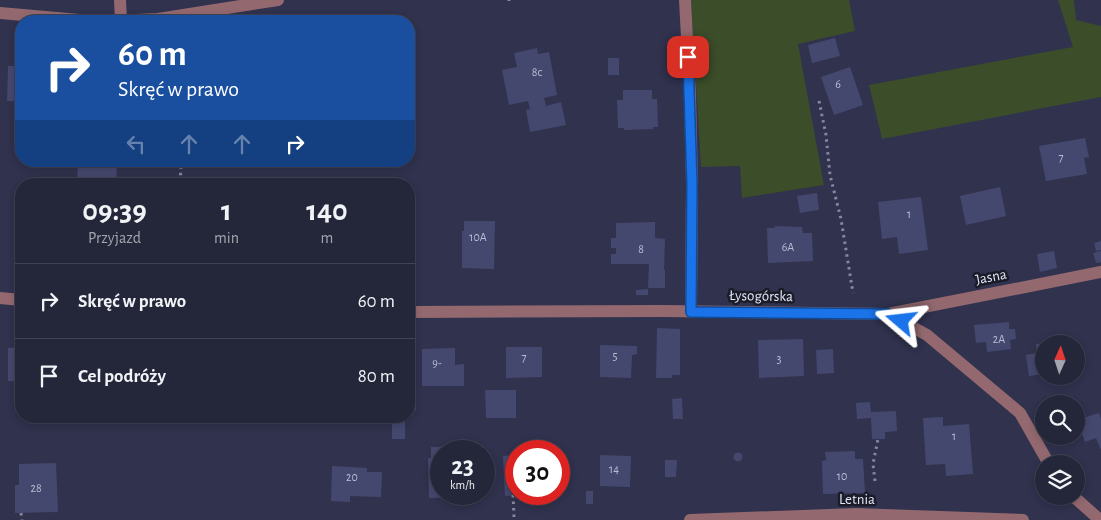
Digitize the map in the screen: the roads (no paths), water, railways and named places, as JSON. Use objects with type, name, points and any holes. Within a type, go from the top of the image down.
[{"type":"street","points":[[120,0],[121,15]]},
{"type":"street","points":[[188,15],[278,0]]},
{"type":"street","points":[[685,0],[692,185],[691,312]]},
{"type":"street","points":[[0,13],[23,15]]},
{"type":"street","name":"Jasna","points":[[888,314],[1101,272]]},
{"type":"street","points":[[0,298],[15,299]]},
{"type":"street","name":"Łysogórska","points":[[415,312],[888,314],[927,335],[1020,413],[1044,455]]},
{"type":"street","points":[[1083,505],[1100,520]]},
{"type":"street","name":"Letnia","points":[[690,520],[856,514],[1023,520]]}]
